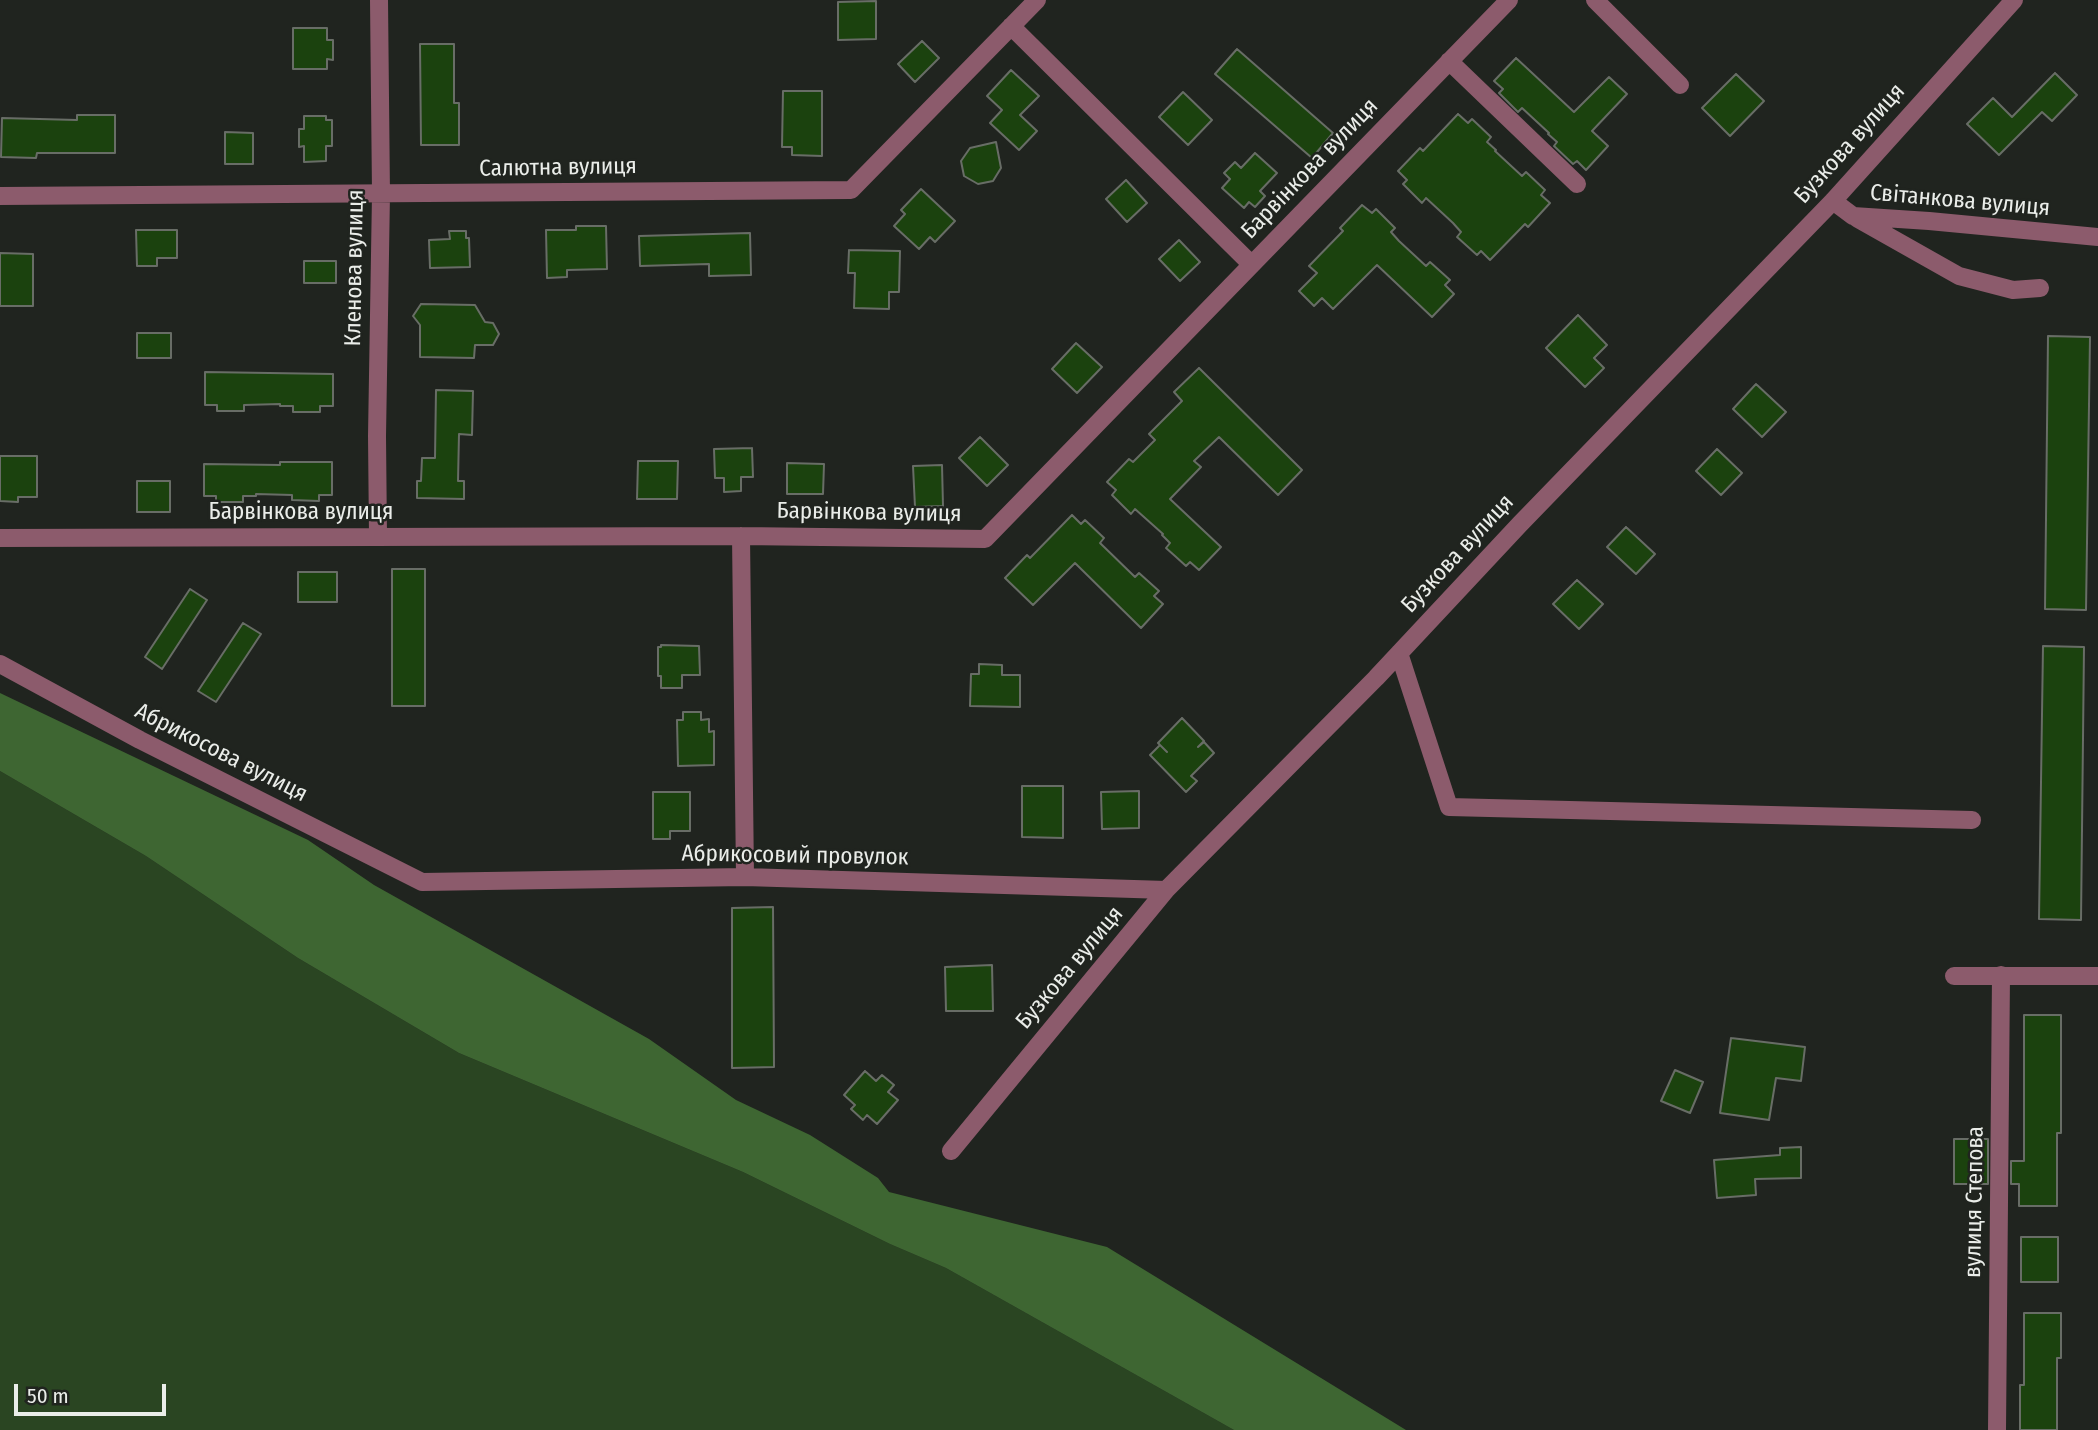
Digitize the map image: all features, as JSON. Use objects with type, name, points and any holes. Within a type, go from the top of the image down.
[{"type":"street","name":"Кленова вулиця","points":[[378,537],[381,194],[379,0]]},
{"type":"street","name":"Салютна вулиця","points":[[0,196],[851,190],[1037,0]]},
{"type":"street","name":"Барвінкова вулиця","points":[[0,538],[741,536],[985,539],[1509,0]]},
{"type":"street","points":[[1595,0],[1680,85]]},
{"type":"street","name":"Бузкова вулиця","points":[[951,1151],[1166,890],[1399,653],[1833,201],[2014,0]]},
{"type":"street","points":[[1011,26],[1251,264]]},
{"type":"street","points":[[1449,61],[1577,184]]},
{"type":"street","name":"Світанкова вулиця","points":[[1833,201],[1853,216],[2095,233]]},
{"type":"street","points":[[1853,216],[1959,276],[2013,290],[2040,288]]},
{"type":"street","points":[[741,536],[745,877]]},
{"type":"street","points":[[1399,653],[1449,807],[1972,820]]},
{"type":"street","name":"Абрикосова вулиця","points":[[0,664],[140,740],[422,882]]},
{"type":"street","name":"Абрикосовий провулок","points":[[422,882],[745,877],[1166,890]]},
{"type":"street","points":[[1954,975],[2098,976]]},
{"type":"street","name":"вулиця Степова","points":[[1997,1430],[2001,975]]},
{"type":"green space","points":[[0,693],[308,840],[374,885],[649,1039],[736,1100],[810,1135],[878,1178],[889,1192],[1107,1247],[1406,1430],[1234,1430],[946,1268],[890,1244],[743,1172],[459,1053],[298,958],[146,856],[0,771]]},
{"type":"green space","points":[[0,771],[146,856],[298,958],[459,1053],[743,1172],[890,1244],[946,1268],[1234,1430],[0,1430]]},
{"type":"building","points":[[876,1],[876,39],[838,40],[838,2]]},
{"type":"building","points":[[293,28],[327,28],[327,40],[333,40],[333,60],[327,59],[327,69],[293,69]]},
{"type":"building","points":[[922,41],[939,58],[915,82],[898,64]]},
{"type":"building","points":[[420,44],[454,44],[454,103],[459,103],[459,145],[421,145]]},
{"type":"building","points":[[1237,49],[1333,133],[1312,158],[1215,74]]},
{"type":"building","points":[[1516,58],[1574,112],[1609,77],[1627,94],[1592,131],[1608,146],[1586,170],[1577,161],[1573,164],[1554,146],[1557,142],[1549,133],[1522,108],[1518,112],[1499,93],[1503,89],[1494,81]]},
{"type":"building","points":[[1011,70],[1039,96],[1020,115],[1037,131],[1019,150],[990,123],[1002,110],[987,96]]},
{"type":"building","points":[[2055,73],[2077,95],[2052,121],[2042,112],[1999,155],[1967,124],[1993,98],[2012,117]]},
{"type":"building","points":[[1736,74],[1764,101],[1730,136],[1702,108]]},
{"type":"building","points":[[783,91],[822,91],[822,156],[792,155],[792,147],[782,147]]},
{"type":"building","points":[[1183,92],[1212,120],[1188,145],[1159,117]]},
{"type":"building","points":[[1458,114],[1468,123],[1472,119],[1491,137],[1487,142],[1495,151],[1522,176],[1526,172],[1545,190],[1541,195],[1550,203],[1528,227],[1525,224],[1490,260],[1481,251],[1477,255],[1457,237],[1461,232],[1453,223],[1426,198],[1422,203],[1403,184],[1407,180],[1398,171],[1420,148],[1423,151]]},
{"type":"building","points":[[77,115],[115,115],[115,153],[37,153],[36,158],[1,157],[2,118],[77,120]]},
{"type":"building","points":[[304,116],[326,116],[326,120],[332,120],[332,146],[326,146],[326,161],[304,162],[304,146],[299,147],[299,129],[304,129]]},
{"type":"building","points":[[225,132],[253,133],[253,164],[225,164]]},
{"type":"building","points":[[996,142],[1001,168],[993,181],[978,184],[964,176],[961,161],[970,148]]},
{"type":"building","points":[[1255,153],[1277,173],[1260,191],[1265,196],[1255,207],[1249,202],[1244,208],[1222,188],[1230,179],[1224,173],[1235,162],[1241,168]]},
{"type":"building","points":[[1126,180],[1147,203],[1127,222],[1106,199]]},
{"type":"building","points":[[921,189],[955,221],[935,242],[930,237],[919,249],[894,226],[905,214],[901,210]]},
{"type":"building","points":[[1362,205],[1372,213],[1376,209],[1395,228],[1391,232],[1399,241],[1426,266],[1430,262],[1450,280],[1445,285],[1454,294],[1432,317],[1377,265],[1333,309],[1322,298],[1314,306],[1299,291],[1317,273],[1309,266],[1343,231],[1340,228]]},
{"type":"building","points":[[576,226],[606,226],[607,269],[567,270],[567,277],[547,278],[546,230],[576,230]]},
{"type":"building","points":[[136,230],[177,230],[177,258],[157,258],[157,266],[137,266]]},
{"type":"building","points":[[449,231],[466,231],[466,238],[469,238],[470,267],[430,268],[429,240],[450,239]]},
{"type":"building","points":[[750,233],[751,275],[709,276],[709,264],[640,266],[639,236]]},
{"type":"building","points":[[1179,240],[1200,262],[1180,281],[1159,259]]},
{"type":"building","points":[[849,250],[900,251],[899,292],[889,292],[889,309],[854,308],[855,273],[848,273]]},
{"type":"building","points":[[0,253],[33,254],[33,306],[0,306]]},
{"type":"building","points":[[304,261],[336,261],[336,283],[304,283]]},
{"type":"building","points":[[421,304],[475,305],[485,322],[493,323],[499,334],[493,345],[475,345],[474,358],[420,357],[420,325],[413,316]]},
{"type":"building","points":[[1578,315],[1607,345],[1594,358],[1604,368],[1585,387],[1546,348]]},
{"type":"building","points":[[137,333],[171,333],[171,358],[137,358]]},
{"type":"building","points":[[2048,336],[2090,337],[2086,610],[2045,609]]},
{"type":"building","points":[[1076,343],[1102,367],[1077,393],[1052,369]]},
{"type":"building","points":[[1199,368],[1302,470],[1278,495],[1219,437],[1194,461],[1201,467],[1170,499],[1221,547],[1199,570],[1190,562],[1186,566],[1166,548],[1170,543],[1163,534],[1135,509],[1131,514],[1112,495],[1116,490],[1107,482],[1129,459],[1133,462],[1155,440],[1149,434],[1182,401],[1174,392]]},
{"type":"building","points":[[205,372],[333,374],[333,406],[320,406],[320,412],[293,412],[293,406],[280,404],[244,405],[244,411],[217,411],[217,405],[205,405]]},
{"type":"building","points":[[1756,384],[1786,412],[1762,437],[1733,409]]},
{"type":"building","points":[[436,390],[473,391],[472,435],[459,434],[458,481],[464,481],[464,499],[417,498],[417,481],[421,481],[422,458],[435,458]]},
{"type":"building","points":[[980,437],[1008,465],[987,486],[959,458]]},
{"type":"building","points":[[752,448],[753,477],[741,477],[741,491],[724,492],[724,478],[715,478],[714,449]]},
{"type":"building","points":[[1717,449],[1742,473],[1721,495],[1696,471]]},
{"type":"building","points":[[0,456],[37,456],[37,497],[18,497],[18,502],[0,501]]},
{"type":"building","points":[[638,461],[678,461],[677,499],[637,499]]},
{"type":"building","points":[[280,462],[332,462],[332,495],[319,495],[319,501],[292,500],[292,495],[256,494],[243,496],[243,502],[216,502],[216,496],[204,496],[204,464],[280,465]]},
{"type":"building","points":[[787,463],[824,464],[823,494],[787,494]]},
{"type":"building","points":[[942,465],[943,506],[915,507],[913,466]]},
{"type":"building","points":[[137,481],[170,481],[170,512],[137,512]]},
{"type":"building","points":[[1072,515],[1081,524],[1085,520],[1104,538],[1100,543],[1135,577],[1139,573],[1159,591],[1154,596],[1163,604],[1141,628],[1075,563],[1033,605],[1005,578],[1027,555],[1030,558]]},
{"type":"building","points":[[1626,527],[1655,554],[1636,574],[1607,547]]},
{"type":"building","points":[[392,569],[425,569],[425,706],[392,706]]},
{"type":"building","points":[[298,572],[337,572],[337,602],[298,602]]},
{"type":"building","points":[[1577,580],[1603,604],[1579,629],[1553,604]]},
{"type":"building","points":[[190,589],[207,600],[162,669],[145,657]]},
{"type":"building","points":[[243,623],[261,634],[216,702],[198,691]]},
{"type":"building","points":[[699,646],[700,675],[682,675],[682,688],[661,688],[661,676],[658,676],[658,647]]},
{"type":"building","points":[[2043,646],[2084,647],[2081,920],[2039,919]]},
{"type":"building","points":[[979,664],[1002,665],[1002,675],[1020,675],[1020,707],[970,706],[971,674],[979,674]]},
{"type":"building","points":[[683,712],[701,712],[701,720],[709,719],[709,732],[714,731],[714,765],[678,766],[677,720],[683,720]]},
{"type":"building","points":[[1182,718],[1204,741],[1198,747],[1204,742],[1214,753],[1191,776],[1197,781],[1186,792],[1150,755],[1160,745],[1158,743]]},
{"type":"building","points":[[1022,786],[1063,786],[1063,838],[1022,837]]},
{"type":"building","points":[[1139,791],[1139,828],[1102,829],[1101,792]]},
{"type":"building","points":[[653,792],[690,792],[690,831],[670,831],[670,839],[653,839]]},
{"type":"building","points":[[773,907],[774,1067],[732,1068],[732,908]]},
{"type":"building","points":[[992,965],[993,1011],[946,1011],[945,967]]},
{"type":"building","points":[[2024,1015],[2061,1015],[2061,1133],[2057,1133],[2057,1206],[2019,1206],[2019,1184],[2011,1184],[2011,1161],[2024,1161]]},
{"type":"building","points":[[1731,1038],[1805,1047],[1801,1081],[1776,1078],[1769,1120],[1720,1113]]},
{"type":"building","points":[[1675,1070],[1703,1082],[1690,1113],[1661,1101]]},
{"type":"building","points":[[865,1071],[876,1081],[882,1075],[894,1085],[888,1092],[898,1100],[877,1124],[867,1115],[863,1120],[851,1109],[855,1105],[844,1095]]},
{"type":"building","points":[[1954,1139],[1988,1139],[1988,1184],[1954,1184]]},
{"type":"building","points":[[1801,1147],[1801,1178],[1755,1179],[1756,1195],[1717,1198],[1714,1160],[1780,1155],[1780,1148]]},
{"type":"building","points":[[2021,1237],[2058,1237],[2058,1282],[2021,1282]]},
{"type":"building","points":[[2024,1313],[2061,1313],[2061,1358],[2057,1358],[2057,1430],[2020,1430],[2020,1385],[2024,1385]]}]
